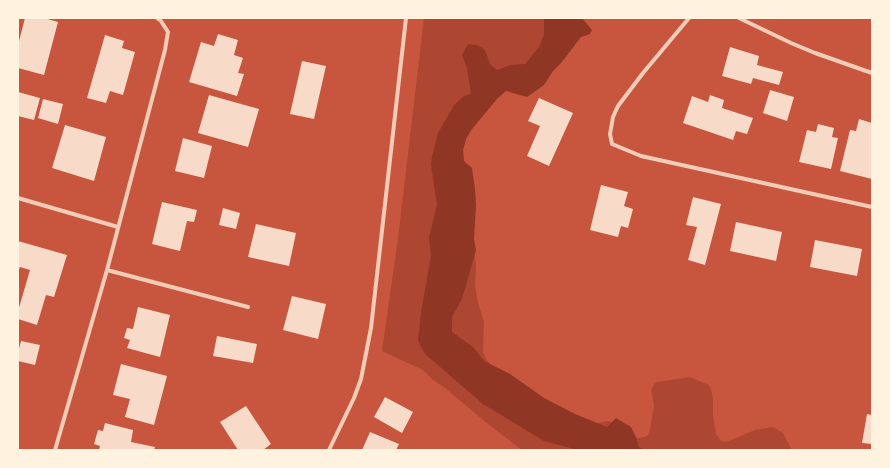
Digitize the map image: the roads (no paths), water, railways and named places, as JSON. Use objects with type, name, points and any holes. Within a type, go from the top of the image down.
[{"type":"street","points":[[55,450],[107,270],[166,43],[168,32],[164,24],[158,18]]},
{"type":"street","points":[[329,450],[354,398],[361,379],[371,328],[406,18]]},
{"type":"street","points":[[689,18],[643,73],[618,106],[613,117],[610,134],[612,144],[641,156],[872,207]]},
{"type":"street","points":[[739,18],[809,51],[872,73]]},
{"type":"street","points":[[18,198],[118,227]]},
{"type":"street","points":[[107,270],[248,307]]}]
